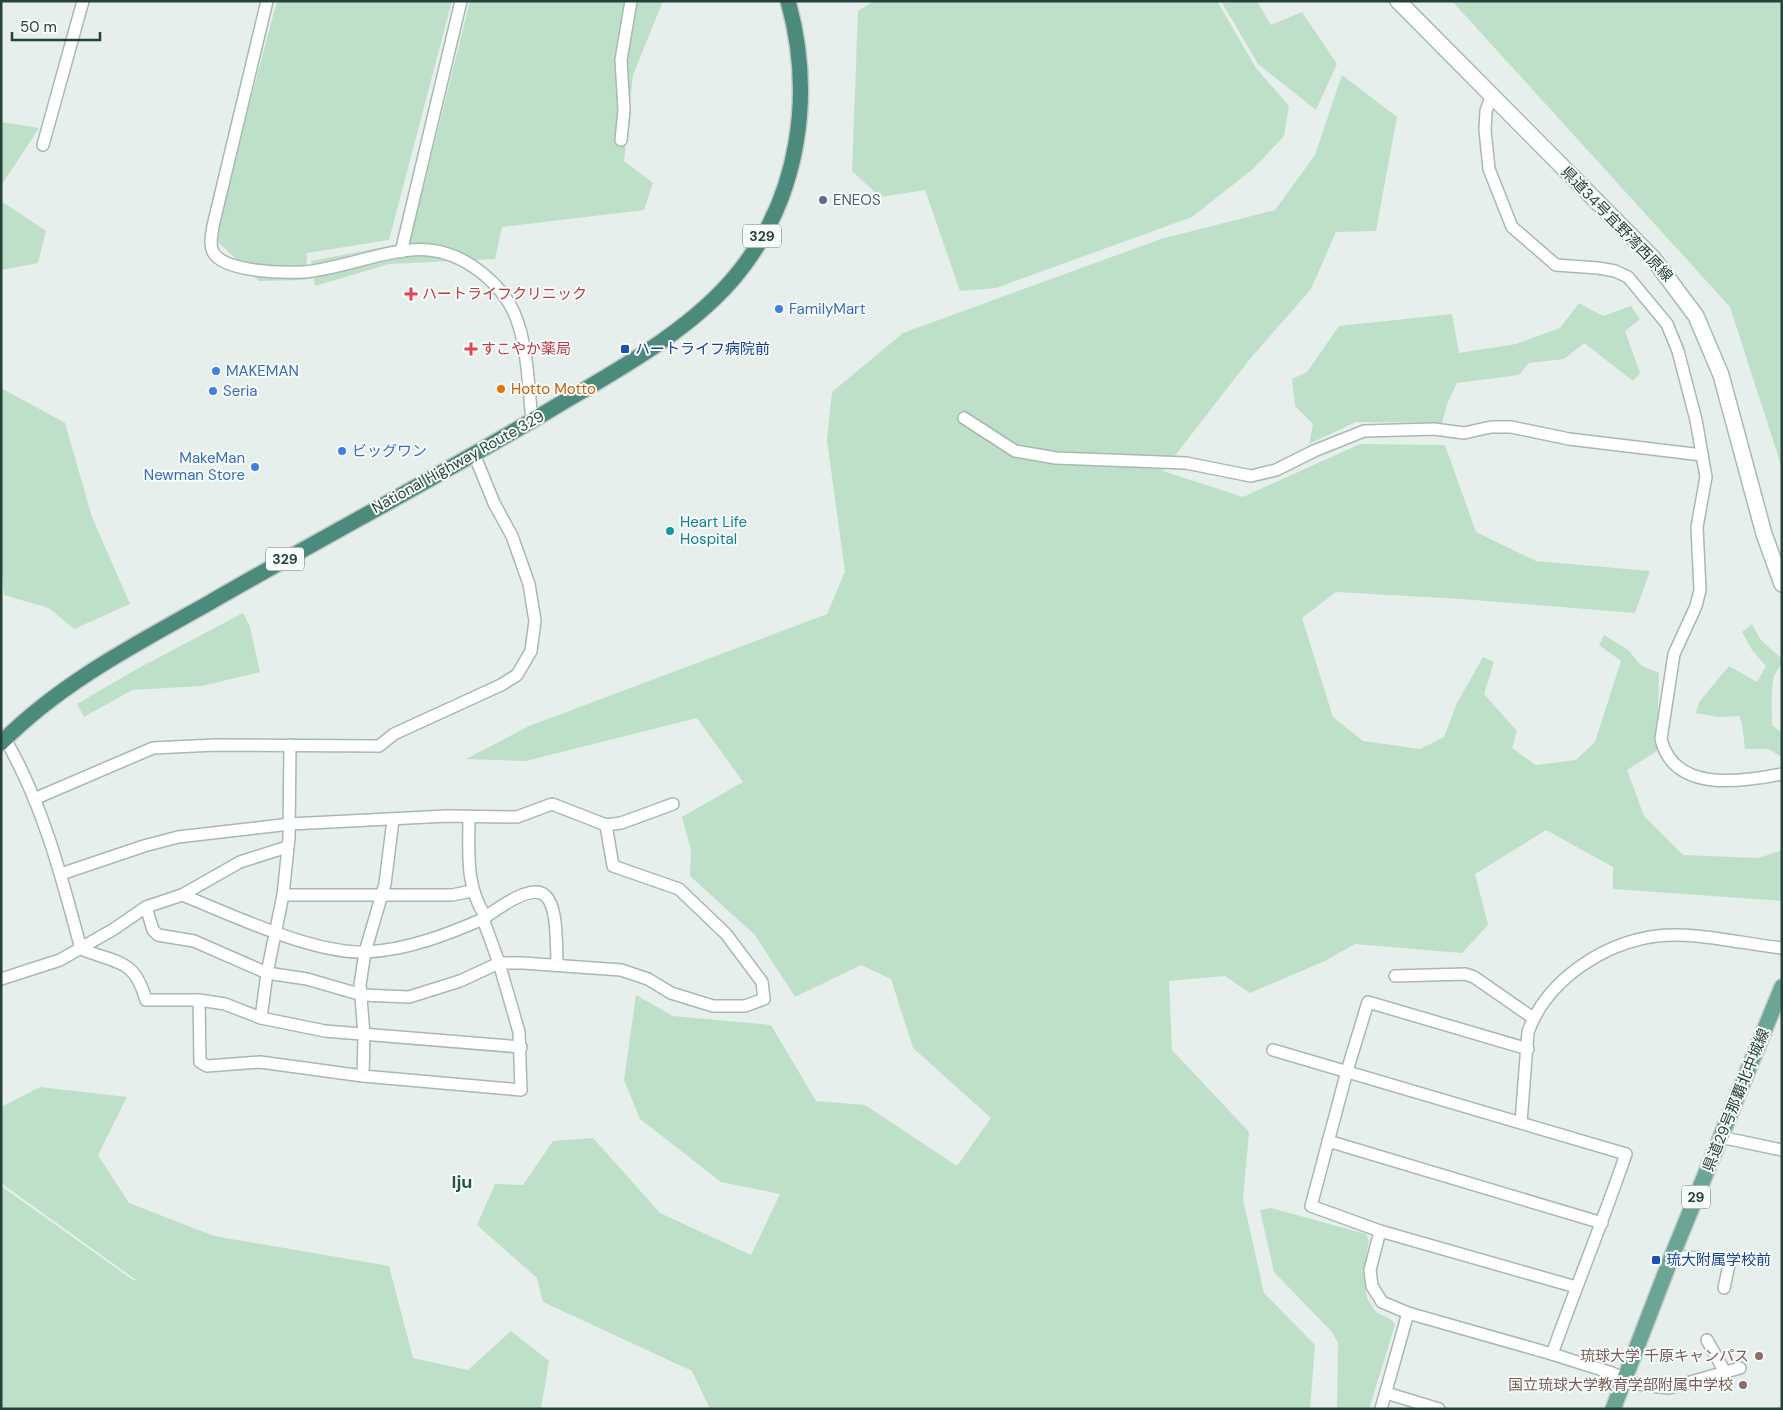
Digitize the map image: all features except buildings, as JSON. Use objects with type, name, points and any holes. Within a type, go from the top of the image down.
[{"type":"highway","name":"National Highway Route 329","points":[[3,741],[40,708],[76,681],[296,553],[532,421],[602,379],[690,319],[718,294],[753,252],[785,186],[800,124],[801,73],[797,38],[788,1]]},
{"type":"main road","name":"県道34号宜野湾西原線","points":[[1398,1],[1652,257],[1696,316],[1720,374],[1764,534],[1782,584]]},
{"type":"main road","name":"県道29号那覇北中城線","points":[[1614,1409],[1624,1378],[1672,1256],[1782,987]]},
{"type":"street","points":[[43,145],[83,1]]},
{"type":"street","points":[[267,1],[213,226],[210,243],[213,252],[221,261],[247,269],[303,272],[401,252],[428,250],[444,253],[463,260],[495,284],[514,312],[523,342],[532,421]]},
{"type":"street","points":[[401,252],[461,1]]},
{"type":"street","points":[[621,140],[624,110],[621,60],[631,1]]},
{"type":"street","points":[[1492,95],[1486,111],[1485,130],[1489,169],[1512,227],[1556,265],[1615,271],[1628,277],[1647,297],[1667,324],[1678,351],[1706,477],[1697,527],[1700,590],[1696,606],[1674,654],[1661,739],[1664,750],[1676,765],[1710,780],[1744,782],[1782,774]]},
{"type":"street","points":[[964,418],[1015,451],[1065,459],[1186,462],[1250,476],[1276,470],[1314,451],[1364,431],[1434,429],[1464,432],[1491,427],[1510,427],[1569,439],[1702,455]]},
{"type":"street","points":[[34,799],[153,748],[290,745],[379,746],[394,734],[501,686],[517,675],[531,651],[535,621],[529,584],[512,536],[494,503],[474,454]]},
{"type":"street","points":[[3,741],[34,799],[61,874],[82,949]]},
{"type":"street","points":[[261,1018],[266,973],[283,895],[290,824],[290,745]]},
{"type":"street","points":[[61,874],[144,846],[178,837],[290,824],[447,816],[517,817],[552,804],[606,825],[622,824],[673,804]]},
{"type":"street","points":[[200,1000],[200,1062],[207,1066],[260,1062],[363,1076],[521,1090],[519,1032],[484,918],[472,891],[469,871],[469,817]]},
{"type":"street","points":[[363,1076],[364,1035],[360,985],[365,952],[383,894],[393,820]]},
{"type":"street","points":[[146,907],[153,930],[158,935],[194,941],[266,973],[307,979],[362,995],[409,997],[460,981],[499,963],[557,964],[621,970],[648,979],[671,993],[714,1006],[745,1006],[764,999],[762,982],[726,934],[679,889],[614,866],[606,825]]},
{"type":"street","points":[[1,979],[60,960],[82,949],[146,907],[182,895],[240,862],[287,847]]},
{"type":"street","points":[[283,895],[452,895],[472,891]]},
{"type":"street","points":[[182,895],[275,932],[336,950],[365,952],[412,945],[484,918],[527,893],[539,891],[544,893],[550,900],[555,916],[557,964]]},
{"type":"street","points":[[1521,1122],[1528,1032],[1533,1018],[1550,994],[1571,972],[1616,948],[1643,939],[1682,935],[1782,948]]},
{"type":"street","points":[[82,949],[121,963],[133,970],[140,981],[146,1000],[200,1000],[225,1004],[261,1018],[325,1031],[521,1047]]},
{"type":"street","points":[[1395,976],[1465,974],[1474,977],[1533,1018]]},
{"type":"street","points":[[1528,1049],[1368,1002],[1347,1071],[1311,1206],[1380,1231],[1576,1287]]},
{"type":"street","points":[[1273,1050],[1626,1154],[1552,1354]]},
{"type":"street","points":[[1720,1137],[1782,1150]]},
{"type":"street","points":[[1328,1141],[1602,1223]]},
{"type":"street","points":[[1380,1231],[1370,1270],[1372,1286],[1382,1302],[1408,1312],[1552,1354],[1634,1383],[1668,1388],[1740,1368]]},
{"type":"street","points":[[1672,1256],[1730,1260],[1724,1288]]},
{"type":"street","points":[[1381,1409],[1408,1312]]},
{"type":"street","points":[[1707,1340],[1725,1372]]},
{"type":"street","points":[[1386,1393],[1439,1409]]},
{"type":"green space","points":[[277,1],[452,1],[389,240],[307,253],[306,280],[259,281],[216,240],[229,180]]},
{"type":"green space","points":[[470,1],[663,1],[633,75],[624,161],[653,183],[644,210],[502,227],[495,259],[389,264],[315,286],[311,261],[410,242]]},
{"type":"green space","points":[[874,1],[1217,1],[1256,68],[1289,106],[1284,136],[1253,169],[1192,217],[996,288],[960,291],[925,190],[880,197],[852,171],[858,11]]},
{"type":"green space","points":[[1221,1],[1257,1],[1271,25],[1302,12],[1337,64],[1316,110],[1258,64]]},
{"type":"green space","points":[[1452,1],[1782,1],[1782,468],[1730,307]]},
{"type":"green space","points":[[1342,75],[1397,117],[1376,231],[1336,232],[1311,289],[1250,359],[1163,471],[1243,497],[1360,444],[1445,445],[1476,532],[1536,561],[1650,571],[1635,613],[1462,599],[1336,592],[1302,618],[1333,717],[1363,741],[1420,749],[1444,737],[1457,703],[1483,657],[1494,662],[1484,694],[1517,731],[1512,748],[1536,765],[1576,760],[1595,742],[1621,661],[1599,645],[1604,635],[1628,650],[1642,666],[1659,673],[1657,751],[1627,770],[1644,816],[1683,855],[1759,858],[1782,850],[1782,901],[1613,889],[1613,867],[1546,830],[1475,874],[1488,925],[1462,953],[1355,944],[1325,961],[1250,993],[1225,976],[1169,981],[1172,1050],[1249,1132],[1243,1199],[1264,1293],[1315,1345],[1310,1409],[710,1409],[692,1371],[543,1302],[537,1278],[477,1225],[495,1184],[523,1185],[553,1141],[593,1138],[660,1213],[751,1255],[780,1194],[721,1182],[640,1119],[624,1080],[636,995],[673,1016],[771,1025],[816,1101],[865,1105],[957,1166],[991,1118],[913,1048],[891,979],[861,965],[795,997],[755,935],[690,876],[691,850],[682,817],[743,782],[697,718],[526,761],[466,759],[529,726],[827,614],[845,572],[827,440],[832,392],[903,333],[1161,239],[1275,210],[1315,155]]},
{"type":"green space","points":[[1,122],[39,128],[1,186]]},
{"type":"green space","points":[[1,201],[46,231],[38,263],[1,270]]},
{"type":"green space","points":[[1579,303],[1603,316],[1631,306],[1640,319],[1625,331],[1640,373],[1633,381],[1584,343],[1564,359],[1529,363],[1519,375],[1457,383],[1447,404],[1442,423],[1356,422],[1309,444],[1313,424],[1295,406],[1292,379],[1307,372],[1339,326],[1452,314],[1459,353],[1516,344],[1560,328]]},
{"type":"green space","points":[[1,388],[65,423],[92,517],[130,604],[74,629],[49,608],[4,595],[1,563]]},
{"type":"green space","points":[[243,613],[250,627],[260,672],[202,686],[132,690],[84,717],[77,704],[135,670]]},
{"type":"green space","points":[[1752,624],[1760,639],[1782,659],[1773,680],[1772,725],[1782,733],[1782,757],[1768,749],[1745,749],[1742,723],[1739,716],[1718,717],[1696,713],[1699,702],[1729,666],[1757,682],[1766,666],[1752,650],[1742,632]]},
{"type":"green space","points":[[40,1087],[127,1097],[98,1155],[129,1203],[214,1236],[389,1266],[413,1358],[468,1370],[511,1331],[549,1361],[541,1409],[1,1409],[1,1186],[133,1280],[136,1280],[1,1183],[1,1107]]},
{"type":"green space","points":[[1271,1208],[1366,1234],[1369,1241],[1364,1268],[1367,1298],[1376,1312],[1392,1320],[1395,1325],[1369,1409],[1337,1409],[1338,1343],[1332,1332],[1274,1272],[1260,1210]]},
{"type":"place","name":"ENEOS","points":[[823,200]]},
{"type":"place","name":"ハートライフクリニック","points":[[411,294]]},
{"type":"place","name":"FamilyMart","points":[[779,309]]},
{"type":"place","name":"すこやか薬局","points":[[471,349]]},
{"type":"place","name":"ハートライフ病院前","points":[[625,349]]},
{"type":"place","name":"MAKEMAN","points":[[216,371]]},
{"type":"place","name":"Hotto Motto","points":[[501,389]]},
{"type":"place","name":"Seria","points":[[213,391]]},
{"type":"place","name":"ビッグワン","points":[[342,451]]},
{"type":"place","name":"MakeMan Newman Store","points":[[255,467]]},
{"type":"place","name":"Heart Life Hospital","points":[[670,531]]},
{"type":"place","name":"琉大附属学校前","points":[[1656,1260]]},
{"type":"place","name":"琉球大学 千原キャンパス","points":[[1759,1356]]},
{"type":"place","name":"国立琉球大学教育学部附属中学校","points":[[1743,1385]]},
{"type":"district","name":"Iju","points":[[462,1182]]}]
